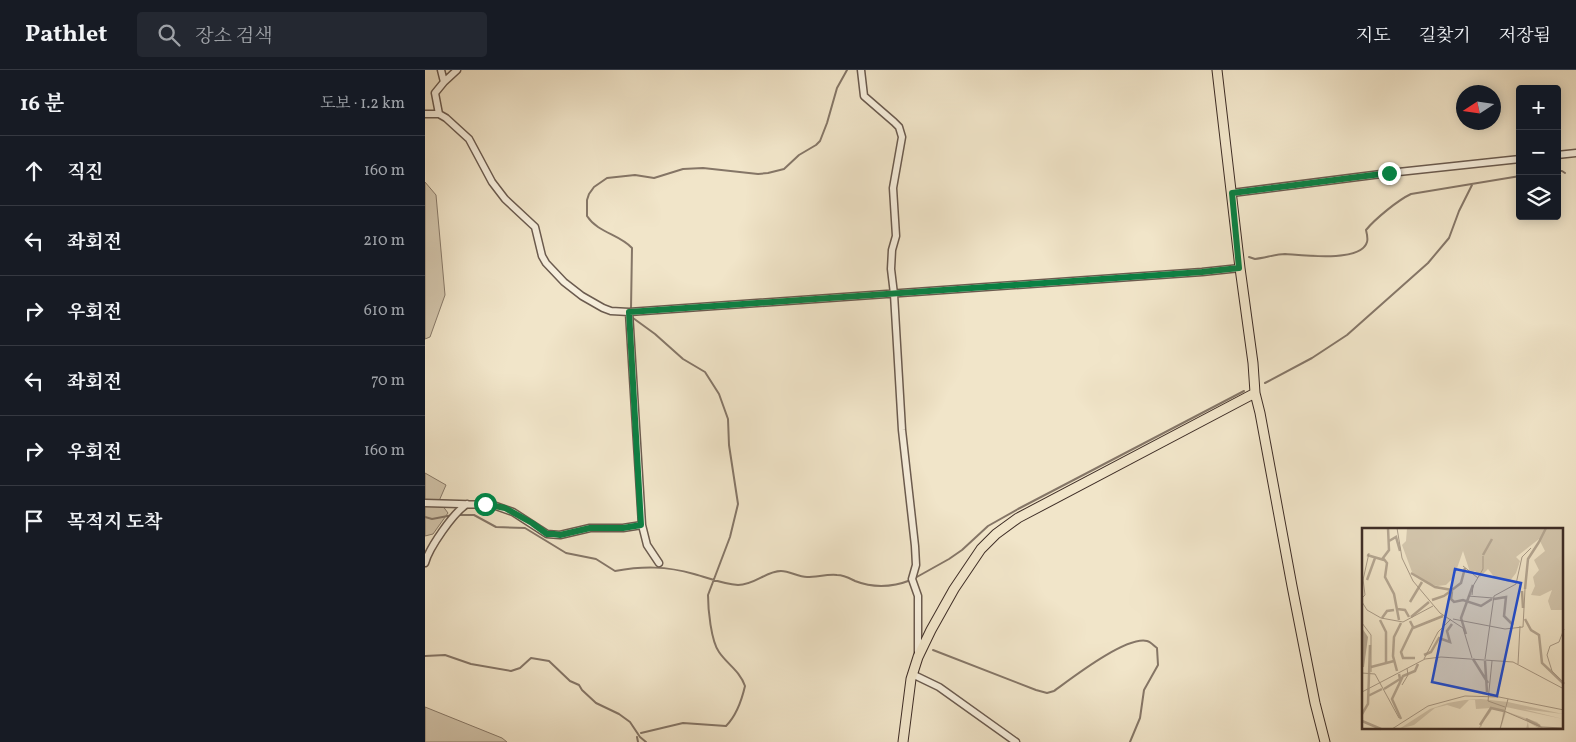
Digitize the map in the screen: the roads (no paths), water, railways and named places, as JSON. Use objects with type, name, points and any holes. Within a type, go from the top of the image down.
[{"type":"main road","points":[[1217,70],[1239,268],[1253,363],[1255,393],[1315,703],[1325,742]]},
{"type":"main road","points":[[903,742],[912,674],[918,657],[954,589],[981,549],[996,534],[1027,513],[1255,393]]},
{"type":"street","points":[[441,70],[444,82]]},
{"type":"street","points":[[439,114],[435,93],[457,70]]},
{"type":"street","points":[[861,70],[864,96],[899,127],[902,137],[893,188],[896,236],[892,250],[891,274],[894,294],[902,430],[916,553],[916,565],[912,579],[918,596],[918,657]]},
{"type":"street","points":[[425,114],[439,114],[446,118],[469,140],[492,182],[511,205],[535,227],[542,256],[564,282],[582,296],[611,311],[629,312],[894,294],[1239,268]]},
{"type":"street","points":[[1561,155],[1576,153]]},
{"type":"street","points":[[1232,193],[1516,159]]},
{"type":"street","points":[[629,312],[641,525],[647,545],[659,563]]},
{"type":"street","points":[[425,503],[468,503],[505,508],[547,534],[560,535],[590,528],[623,528],[641,525]]},
{"type":"street","points":[[425,564],[447,525],[461,508],[468,503]]},
{"type":"street","points":[[912,674],[939,687],[1016,742]]},
{"type":"waterway","points":[[631,309],[632,248],[621,239],[597,226],[587,216],[587,200],[594,187],[607,178],[635,175],[654,178],[683,169],[703,168],[758,174],[784,169],[799,155],[820,141],[837,88],[847,70]]},
{"type":"waterway","points":[[1561,171],[1565,173]]},
{"type":"waterway","points":[[1249,257],[1255,259],[1285,254],[1330,256],[1354,253],[1362,249],[1367,242],[1366,230],[1393,205],[1411,194],[1516,177]]},
{"type":"waterway","points":[[1265,383],[1312,358],[1347,335],[1428,263],[1449,238],[1459,211],[1472,185]]},
{"type":"waterway","points":[[633,318],[655,334],[683,359],[705,372],[719,394],[728,419],[729,445],[738,504],[730,537],[708,595],[712,633],[716,647],[740,676],[745,686],[738,707],[726,726],[683,723],[641,733]]},
{"type":"waterway","points":[[915,578],[962,550],[988,526],[1244,391]]},
{"type":"waterway","points":[[425,517],[432,519],[453,515]]},
{"type":"waterway","points":[[457,515],[474,515],[496,527],[525,528],[566,553],[596,559],[615,571],[635,568],[664,568],[684,571],[738,585],[750,583],[770,573],[781,571],[807,577],[840,575],[876,586],[897,584],[911,580]]},
{"type":"waterway","points":[[933,650],[1047,693],[1054,691],[1113,651],[1138,641],[1147,641],[1157,648],[1158,665],[1144,690],[1140,718],[1130,742]]},
{"type":"waterway","points":[[425,656],[445,655],[471,664],[511,671],[520,668],[531,658],[549,661],[570,681],[579,685],[596,703],[619,714],[630,722],[640,737],[646,742]]},
{"type":"waterway","points":[[637,737],[638,742]]}]
